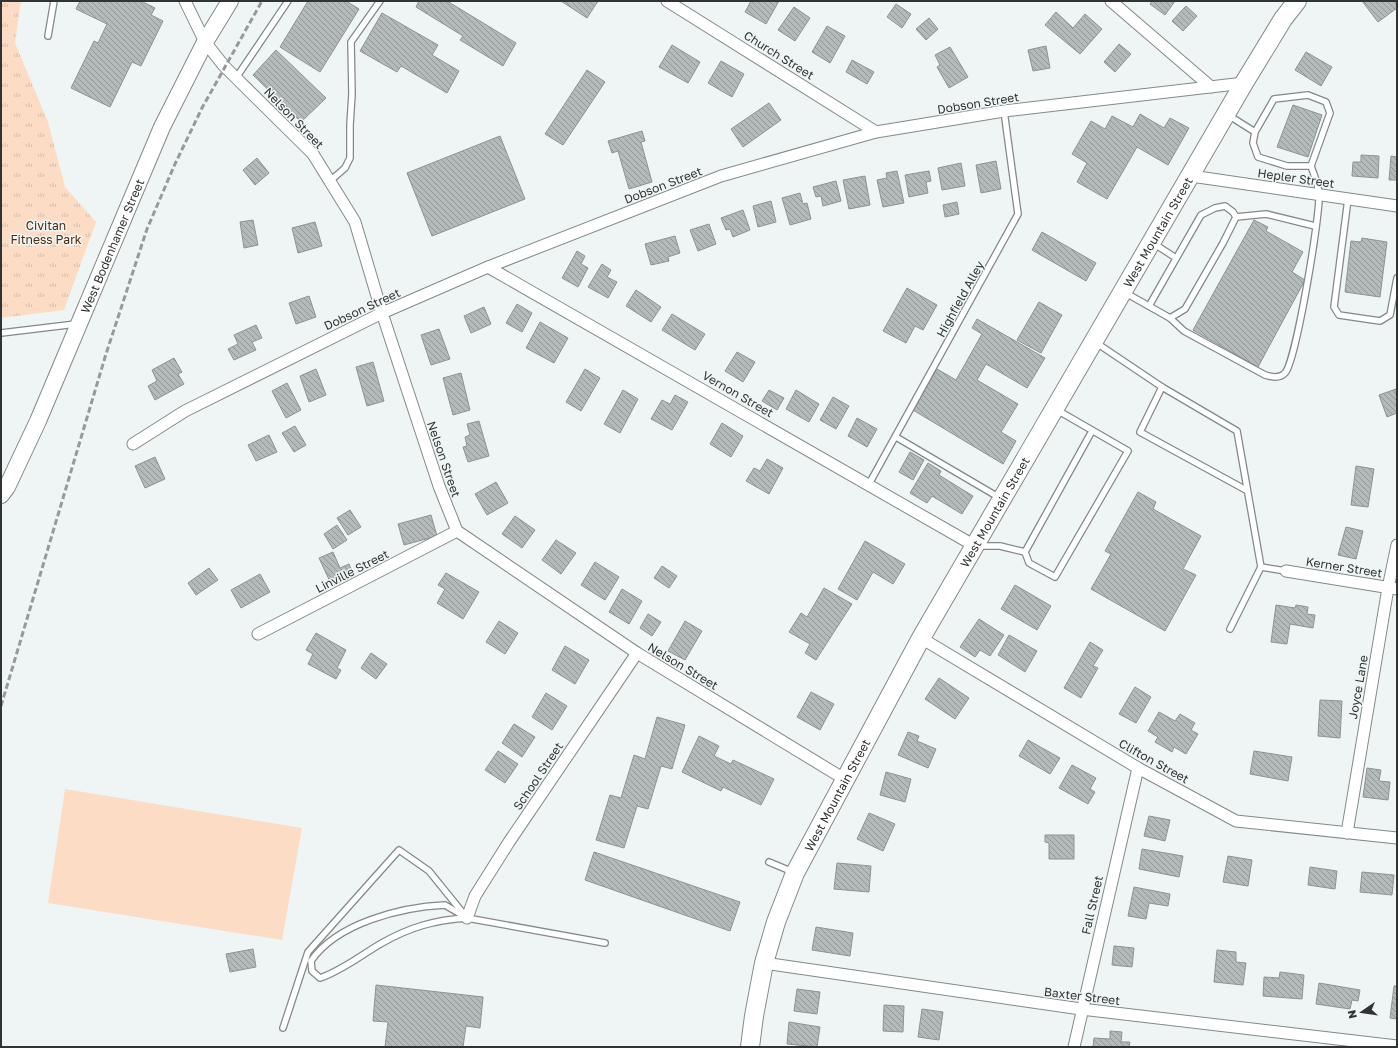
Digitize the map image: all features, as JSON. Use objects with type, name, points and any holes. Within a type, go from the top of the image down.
[{"type":"main road","name":"West Bodenhamer Street","points":[[1,495],[7,487],[38,421],[162,127],[205,42],[230,1]]},
{"type":"main road","name":"West Mountain Street","points":[[750,1047],[764,963],[776,922],[795,872],[846,780],[921,638],[1244,83],[1283,19],[1297,1]]},
{"type":"street","name":"Nelson Street","points":[[185,1],[205,42],[236,78],[313,154],[355,222],[382,313],[439,486],[457,531],[636,653],[846,780]]},
{"type":"street","name":"Church Street","points":[[667,1],[876,132]]},
{"type":"street","points":[[1111,1],[1210,87]]},
{"type":"street","name":"Dobson Street","points":[[133,444],[185,411],[382,313],[488,267],[721,176],[876,132],[1004,111],[1244,83]]},
{"type":"street","name":"Hepler Street","points":[[1191,176],[1397,206]]},
{"type":"street","name":"Vernon Street","points":[[488,267],[975,546]]},
{"type":"street","name":"Linville Street","points":[[258,634],[457,531]]},
{"type":"street","name":"Joyce Lane","points":[[1346,833],[1392,588],[1397,544]]},
{"type":"street","name":"Kerner Street","points":[[1286,571],[1392,588]]},
{"type":"street","name":"Clifton Street","points":[[921,638],[1138,768],[1236,821],[1397,838]]},
{"type":"street","name":"School Street","points":[[467,918],[475,896],[636,653]]},
{"type":"street","name":"Fall Street","points":[[1074,1047],[1081,1009],[1138,768]]},
{"type":"street","name":"Baxter Street","points":[[764,963],[1081,1009],[1397,1046]]},
{"type":"lane","points":[[48,36],[54,1]]},
{"type":"lane","points":[[236,78],[288,1]]},
{"type":"lane","points":[[330,181],[345,168],[350,158],[352,94],[351,42],[380,1]]},
{"type":"lane","points":[[1123,292],[1170,318],[1184,331],[1265,375],[1275,377],[1283,375],[1289,368],[1300,320],[1315,226],[1319,194],[1311,166],[1330,113],[1326,102],[1308,95],[1274,98],[1255,132],[1253,143],[1258,157],[1287,166],[1311,166]]},
{"type":"lane","name":"Highfield Alley","points":[[869,484],[1018,214],[1004,111]]},
{"type":"lane","points":[[1226,114],[1255,132]]},
{"type":"lane","points":[[1348,199],[1334,307],[1339,315],[1380,321],[1390,315],[1397,278]]},
{"type":"lane","points":[[1149,306],[1201,215],[1215,208],[1225,206],[1233,212],[1236,217]]},
{"type":"lane","points":[[1236,217],[1266,214],[1315,226]]},
{"type":"lane","points":[[1170,318],[1185,309],[1223,243],[1236,217]]},
{"type":"lane","points":[[1152,242],[1176,258]]},
{"type":"lane","points":[[1,333],[78,324]]},
{"type":"lane","points":[[1094,342],[1162,387],[1237,431],[1246,490],[1261,567],[1230,629]]},
{"type":"lane","points":[[1162,387],[1140,432],[1246,490]]},
{"type":"lane","points":[[1055,409],[1128,451],[1055,577],[1029,563],[1025,552],[1092,431]]},
{"type":"lane","points":[[896,437],[1002,500]]},
{"type":"lane","points":[[975,546],[1000,546],[1025,552]]},
{"type":"lane","points":[[1261,567],[1286,571]]},
{"type":"lane","points":[[283,1028],[308,952],[399,850],[429,871],[467,918]]},
{"type":"lane","points":[[769,862],[795,872]]},
{"type":"lane","points":[[467,918],[445,905],[428,906],[378,917],[341,933],[318,950],[311,961],[312,971],[320,978],[335,973],[381,943],[404,931],[438,920],[467,918],[605,943]]},
{"type":"green space","name":"Civitan Fitness Park","points":[[1,1],[21,1],[15,43],[48,122],[65,187],[96,222],[64,310],[1,318]]},
{"type":"green space","points":[[65,789],[302,828],[282,940],[48,903]]},
{"type":"building","points":[[80,1],[141,1],[155,8],[151,15],[163,21],[141,66],[132,62],[110,107],[71,88],[94,41],[98,43],[107,24],[76,9]]},
{"type":"building","points":[[308,1],[346,1],[359,9],[320,72],[280,47]]},
{"type":"building","points":[[419,1],[447,1],[516,43],[503,66],[460,40],[463,36],[416,7]]},
{"type":"building","points":[[561,1],[598,1],[587,18]]},
{"type":"building","points":[[751,1],[779,1],[766,24],[745,12]]},
{"type":"building","points":[[1152,1],[1175,1],[1165,15],[1150,4]]},
{"type":"building","points":[[1362,1],[1397,1],[1397,8],[1378,22]]},
{"type":"building","points":[[896,4],[911,14],[902,28],[887,17]]},
{"type":"building","points":[[1186,6],[1197,16],[1183,31],[1172,21]]},
{"type":"building","points":[[794,7],[810,18],[795,41],[778,30]]},
{"type":"building","points":[[1056,12],[1073,28],[1085,14],[1102,29],[1080,54],[1045,25]]},
{"type":"building","points":[[382,13],[438,45],[432,55],[459,71],[447,93],[401,66],[397,72],[360,51]]},
{"type":"building","points":[[929,18],[938,29],[926,40],[916,29]]},
{"type":"building","points":[[827,26],[845,36],[830,63],[812,52]]},
{"type":"building","points":[[1119,44],[1131,54],[1115,72],[1104,62]]},
{"type":"building","points":[[672,45],[700,62],[688,83],[659,67]]},
{"type":"building","points":[[1046,46],[1050,68],[1033,71],[1028,50]]},
{"type":"building","points":[[950,47],[968,77],[949,88],[937,67],[940,65],[935,55]]},
{"type":"building","points":[[276,50],[326,98],[301,122],[253,75]]},
{"type":"building","points":[[1306,52],[1332,67],[1321,86],[1295,70]]},
{"type":"building","points":[[852,60],[874,72],[867,84],[846,72]]},
{"type":"building","points":[[721,61],[744,74],[732,97],[708,83]]},
{"type":"building","points":[[587,70],[605,82],[563,145],[545,134]]},
{"type":"building","points":[[769,103],[781,120],[743,147],[731,129]]},
{"type":"building","points":[[1293,105],[1322,115],[1308,157],[1277,147]]},
{"type":"building","points":[[1140,114],[1164,128],[1170,118],[1189,128],[1168,165],[1137,147],[1107,199],[1077,182],[1087,163],[1072,154],[1091,121],[1105,129],[1112,116],[1133,127]]},
{"type":"building","points":[[642,131],[645,141],[641,142],[652,182],[629,189],[618,151],[612,153],[608,141]]},
{"type":"building","points":[[500,136],[525,199],[432,236],[407,173]]},
{"type":"building","points":[[1361,155],[1379,156],[1378,178],[1352,176],[1353,162],[1361,162]]},
{"type":"building","points":[[1391,156],[1397,157],[1397,180],[1389,180]]},
{"type":"building","points":[[257,158],[269,173],[255,185],[243,170]]},
{"type":"building","points":[[996,161],[1001,189],[981,193],[976,165]]},
{"type":"building","points":[[961,163],[965,186],[942,190],[938,168]]},
{"type":"building","points":[[897,171],[904,203],[883,207],[877,180],[887,178],[886,173]]},
{"type":"building","points":[[929,171],[931,181],[926,182],[928,193],[909,197],[905,175]]},
{"type":"building","points":[[865,176],[870,205],[849,209],[843,180]]},
{"type":"building","points":[[836,181],[841,201],[823,206],[821,196],[816,197],[813,187]]},
{"type":"building","points":[[800,193],[803,204],[807,203],[811,219],[790,225],[782,198]]},
{"type":"building","points":[[771,201],[776,222],[758,227],[753,206]]},
{"type":"building","points":[[957,202],[959,214],[945,217],[943,205]]},
{"type":"building","points":[[743,210],[750,230],[733,237],[730,229],[726,230],[721,218]]},
{"type":"building","points":[[253,220],[258,245],[244,248],[240,222]]},
{"type":"building","points":[[1254,220],[1268,227],[1266,231],[1303,252],[1292,272],[1305,280],[1258,367],[1193,330]]},
{"type":"building","points":[[315,222],[322,246],[298,253],[292,228]]},
{"type":"building","points":[[709,224],[716,244],[698,251],[690,230]]},
{"type":"building","points":[[1042,232],[1096,263],[1086,281],[1032,250]]},
{"type":"building","points":[[675,236],[680,253],[668,257],[669,261],[651,265],[645,244]]},
{"type":"building","points":[[1362,238],[1387,242],[1380,297],[1345,292],[1351,241],[1361,242]]},
{"type":"building","points":[[577,251],[585,256],[581,264],[588,268],[578,287],[562,278]]},
{"type":"building","points":[[602,264],[611,270],[607,277],[617,282],[608,298],[588,287]]},
{"type":"building","points":[[907,288],[937,305],[923,330],[915,326],[906,343],[883,331]]},
{"type":"building","points":[[636,290],[661,307],[651,322],[626,306]]},
{"type":"building","points":[[309,296],[316,317],[296,324],[289,303]]},
{"type":"building","points":[[1039,302],[1062,315],[1041,353],[1017,340]]},
{"type":"building","points":[[517,304],[532,313],[522,332],[506,323]]},
{"type":"building","points":[[484,307],[491,324],[471,333],[464,316]]},
{"type":"building","points":[[672,314],[705,334],[695,350],[662,330]]},
{"type":"building","points":[[977,319],[1045,358],[1027,388],[986,364],[977,380],[1018,404],[1001,432],[1016,441],[1003,464],[913,410],[937,369],[956,380],[982,334],[972,328]]},
{"type":"building","points":[[540,322],[568,338],[554,363],[526,348]]},
{"type":"building","points":[[256,325],[262,338],[252,342],[256,350],[234,360],[228,349],[238,344],[234,335]]},
{"type":"building","points":[[439,329],[450,359],[431,365],[421,335]]},
{"type":"building","points":[[737,352],[755,362],[743,382],[725,371]]},
{"type":"building","points":[[174,358],[182,372],[178,374],[184,384],[155,400],[148,386],[157,381],[152,370]]},
{"type":"building","points":[[373,362],[384,401],[367,406],[356,367]]},
{"type":"building","points":[[316,369],[326,395],[309,402],[300,376]]},
{"type":"building","points":[[585,369],[600,378],[581,411],[566,402]]},
{"type":"building","points":[[461,373],[470,410],[453,415],[443,378]]},
{"type":"building","points":[[287,383],[301,410],[286,418],[272,391]]},
{"type":"building","points":[[1396,389],[1397,413],[1387,417],[1379,395]]},
{"type":"building","points":[[623,390],[638,399],[620,433],[604,424]]},
{"type":"building","points":[[769,390],[784,398],[777,410],[762,401]]},
{"type":"building","points":[[796,390],[819,404],[809,422],[786,409]]},
{"type":"building","points":[[675,395],[688,402],[672,430],[651,419],[662,400],[670,404]]},
{"type":"building","points":[[833,397],[849,406],[836,429],[820,420]]},
{"type":"building","points":[[857,418],[877,429],[867,447],[848,436]]},
{"type":"building","points":[[479,421],[489,456],[468,462],[463,447],[467,446],[465,437],[470,435],[467,424]]},
{"type":"building","points":[[722,423],[743,436],[731,457],[710,444]]},
{"type":"building","points":[[295,426],[306,445],[294,452],[282,433]]},
{"type":"building","points":[[269,435],[277,452],[256,461],[248,445]]},
{"type":"building","points":[[910,452],[924,460],[913,480],[899,472]]},
{"type":"building","points":[[155,457],[165,479],[145,488],[135,466]]},
{"type":"building","points":[[767,459],[783,468],[769,494],[746,481],[754,468],[760,471]]},
{"type":"building","points":[[928,463],[941,471],[939,475],[973,496],[962,514],[932,496],[927,503],[910,493]]},
{"type":"building","points":[[1356,466],[1374,469],[1368,507],[1351,505]]},
{"type":"building","points":[[496,482],[508,503],[487,515],[475,494]]},
{"type":"building","points":[[1138,492],[1156,502],[1153,509],[1201,536],[1183,569],[1196,575],[1165,631],[1091,589],[1111,554],[1105,551]]},
{"type":"building","points":[[350,510],[361,527],[348,535],[337,518]]},
{"type":"building","points":[[431,515],[437,536],[404,545],[398,524]]},
{"type":"building","points":[[515,516],[535,530],[522,548],[502,534]]},
{"type":"building","points":[[337,525],[347,540],[333,549],[324,534]]},
{"type":"building","points":[[1346,527],[1363,531],[1356,559],[1338,555]]},
{"type":"building","points":[[556,540],[576,553],[561,574],[542,560]]},
{"type":"building","points":[[865,541],[905,564],[893,584],[873,572],[857,600],[838,589]]},
{"type":"building","points":[[333,552],[340,568],[349,564],[354,576],[332,586],[319,558]]},
{"type":"building","points":[[595,562],[619,577],[605,600],[581,585]]},
{"type":"building","points":[[662,566],[677,576],[669,588],[654,578]]},
{"type":"building","points":[[209,568],[218,580],[196,595],[188,583]]},
{"type":"building","points":[[446,573],[479,592],[463,619],[437,603],[445,589],[438,585]]},
{"type":"building","points":[[260,574],[270,592],[241,608],[231,590]]},
{"type":"building","points":[[1015,585],[1051,606],[1037,630],[1001,609]]},
{"type":"building","points":[[824,588],[852,604],[816,660],[805,653],[810,644],[789,632],[801,613],[807,617]]},
{"type":"building","points":[[622,589],[642,601],[629,624],[609,612]]},
{"type":"building","points":[[1276,605],[1295,608],[1296,605],[1308,607],[1307,614],[1315,615],[1313,628],[1290,624],[1287,644],[1271,642]]},
{"type":"building","points":[[648,614],[661,622],[652,636],[640,628]]},
{"type":"building","points":[[979,619],[1004,635],[990,656],[980,650],[975,657],[960,647]]},
{"type":"building","points":[[499,621],[518,633],[505,654],[486,642]]},
{"type":"building","points":[[685,621],[702,631],[685,660],[668,651]]},
{"type":"building","points":[[316,633],[346,650],[337,668],[341,670],[336,679],[308,664],[313,654],[306,650]]},
{"type":"building","points":[[1009,635],[1037,651],[1025,672],[998,655]]},
{"type":"building","points":[[1090,642],[1103,650],[1093,666],[1098,668],[1081,698],[1064,688]]},
{"type":"building","points":[[565,646],[589,660],[575,684],[552,670]]},
{"type":"building","points":[[371,653],[387,664],[376,679],[361,668]]},
{"type":"building","points":[[939,678],[969,698],[955,719],[925,699]]},
{"type":"building","points":[[1135,687],[1151,697],[1136,723],[1119,714]]},
{"type":"building","points":[[811,692],[834,704],[820,730],[797,717]]},
{"type":"building","points":[[546,693],[567,706],[552,730],[532,717]]},
{"type":"building","points":[[1320,700],[1342,701],[1340,738],[1318,736]]},
{"type":"building","points":[[1159,712],[1175,721],[1180,714],[1195,723],[1191,730],[1198,734],[1186,754],[1174,747],[1172,752],[1155,742],[1158,737],[1148,731]]},
{"type":"building","points":[[657,717],[685,725],[672,769],[661,766],[648,809],[637,806],[624,848],[596,840],[610,795],[621,798],[634,755],[645,759]]},
{"type":"building","points":[[514,724],[535,737],[522,757],[502,743]]},
{"type":"building","points":[[908,732],[919,736],[917,741],[936,749],[928,768],[898,755]]},
{"type":"building","points":[[699,736],[719,746],[714,756],[731,764],[733,760],[774,779],[761,805],[723,787],[721,791],[682,772]]},
{"type":"building","points":[[1028,740],[1060,758],[1050,774],[1019,756]]},
{"type":"building","points":[[498,751],[518,764],[505,783],[485,770]]},
{"type":"building","points":[[1254,751],[1292,757],[1288,781],[1250,774]]},
{"type":"building","points":[[1072,765],[1096,778],[1090,789],[1095,792],[1088,804],[1059,788]]},
{"type":"building","points":[[1367,768],[1381,770],[1379,781],[1390,782],[1388,800],[1363,797]]},
{"type":"building","points":[[886,772],[911,779],[905,802],[880,795]]},
{"type":"building","points":[[869,813],[895,824],[883,851],[857,839]]},
{"type":"building","points":[[1149,816],[1170,820],[1165,841],[1144,836]]},
{"type":"building","points":[[1045,835],[1074,835],[1074,859],[1049,859],[1049,843],[1045,842]]},
{"type":"building","points":[[1142,849],[1183,856],[1179,877],[1139,869]]},
{"type":"building","points":[[594,852],[740,902],[730,931],[585,880]]},
{"type":"building","points":[[1228,856],[1252,860],[1248,886],[1223,882]]},
{"type":"building","points":[[837,863],[871,866],[869,892],[834,889]]},
{"type":"building","points":[[1310,867],[1337,871],[1335,889],[1308,885]]},
{"type":"building","points":[[1362,872],[1394,875],[1392,895],[1360,892]]},
{"type":"building","points":[[1134,887],[1170,894],[1168,906],[1149,903],[1146,919],[1128,916]]},
{"type":"building","points":[[816,927],[853,933],[850,956],[812,950]]},
{"type":"building","points":[[1114,946],[1134,948],[1132,967],[1112,965]]},
{"type":"building","points":[[253,949],[256,967],[230,972],[226,954]]},
{"type":"building","points":[[1217,950],[1236,952],[1236,962],[1246,963],[1243,985],[1214,982]]},
{"type":"building","points":[[1280,972],[1304,975],[1302,999],[1263,996],[1264,977],[1279,978]]},
{"type":"building","points":[[1319,983],[1360,990],[1358,1001],[1352,1000],[1350,1009],[1316,1004]]},
{"type":"building","points":[[376,985],[483,997],[480,1028],[466,1026],[463,1047],[385,1047],[388,1022],[373,1021]]},
{"type":"building","points":[[1394,986],[1397,986],[1397,1019],[1390,1018]]},
{"type":"building","points":[[797,989],[820,992],[817,1014],[794,1011]]},
{"type":"building","points":[[884,1005],[904,1006],[903,1032],[883,1031]]},
{"type":"building","points":[[922,1009],[943,1012],[939,1040],[918,1037]]},
{"type":"building","points":[[789,1022],[820,1027],[817,1047],[787,1044]]},
{"type":"building","points":[[1110,1031],[1122,1032],[1121,1042],[1130,1042],[1129,1047],[1093,1047],[1094,1038],[1110,1039]]},
{"type":"railway","points":[[1,706],[106,354],[147,229],[175,164],[202,108],[262,1]]}]
